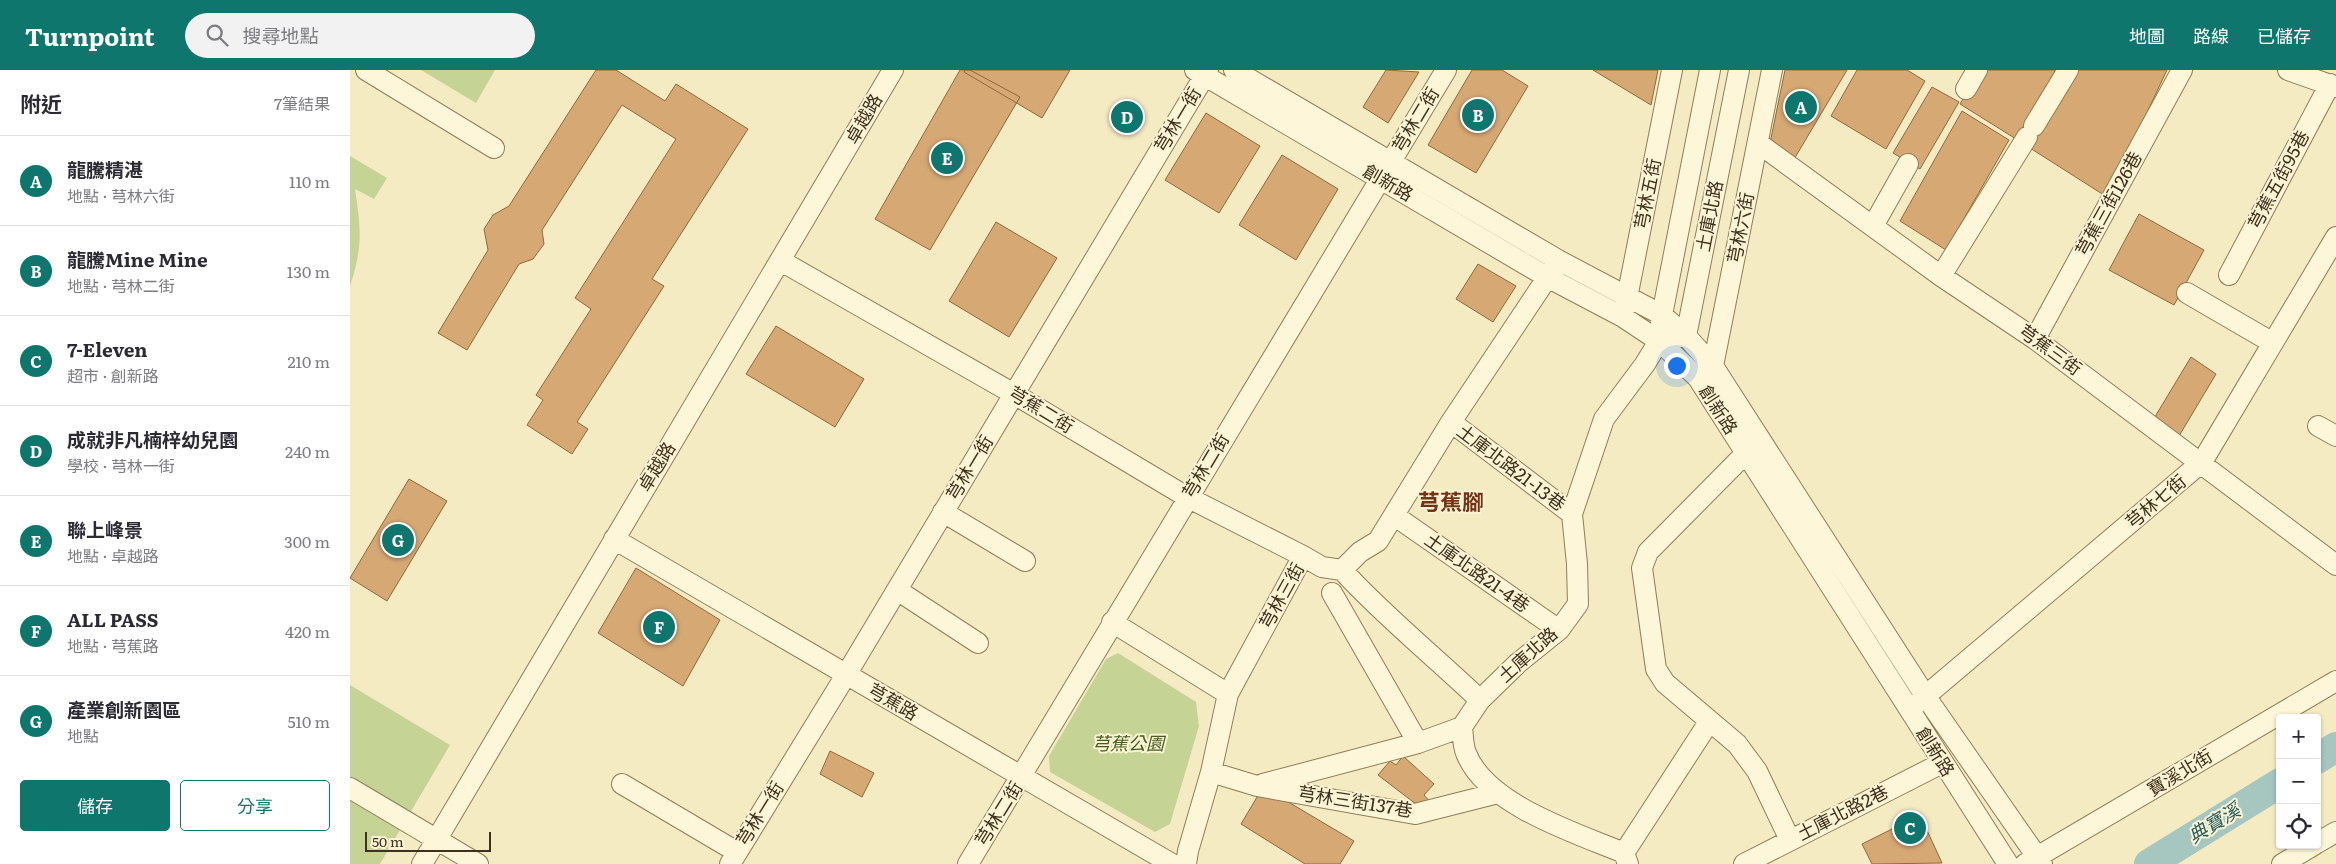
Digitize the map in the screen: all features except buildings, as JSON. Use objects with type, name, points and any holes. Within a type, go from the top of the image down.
[{"type":"street","points":[[366,70],[494,148]]},
{"type":"street","name":"卓越路","points":[[422,864],[893,70]]},
{"type":"street","name":"創新路","points":[[1234,70],[1547,277],[1623,317],[1706,372],[1926,697],[2034,862]]},
{"type":"street","name":"芎林二街","points":[[968,864],[1022,777],[1187,497],[1446,70]]},
{"type":"street","name":"芎林五街","points":[[1623,317],[1672,70]]},
{"type":"street","name":"土庫北路","points":[[1462,727],[1480,700],[1518,663],[1559,630],[1578,604],[1578,564],[1572,514],[1604,419],[1645,364],[1659,340],[1662,315],[1710,70]]},
{"type":"street","name":"土庫北路","points":[[1686,336],[1739,70]]},
{"type":"street","name":"芎林六街","points":[[1706,372],[1758,143],[1772,70]]},
{"type":"street","points":[[1966,89],[1977,70]]},
{"type":"street","points":[[1941,276],[2068,70]]},
{"type":"street","name":"芎蕉三街126巷","points":[[2035,339],[2182,70]]},
{"type":"street","points":[[2288,70],[2310,73],[2333,86]]},
{"type":"street","name":"創新路","points":[[1203,72],[1386,171],[1628,296],[1662,315],[1686,336],[1746,453],[1942,764],[2008,864]]},
{"type":"street","name":"芎林一街","points":[[733,858],[897,590],[1203,72]]},
{"type":"street","name":"芎蕉五街95巷","points":[[2229,275],[2333,86]]},
{"type":"street","name":"芎蕉三街","points":[[1758,143],[1941,276],[2035,339],[2202,462],[2336,565]]},
{"type":"street","points":[[1873,226],[1908,164]]},
{"type":"street","name":"芎林七街","points":[[1908,709],[1926,697],[2202,462],[2336,237]]},
{"type":"street","points":[[1480,700],[1426,649],[1373,603],[1342,570],[1360,552],[1378,541],[1451,422],[1558,260]]},
{"type":"street","name":"芎蕉二街","points":[[781,261],[1014,394],[1187,497],[1303,556]]},
{"type":"street","points":[[2187,293],[2272,343]]},
{"type":"street","points":[[1659,340],[1686,336]]},
{"type":"street","name":"土庫北路21-13巷","points":[[1451,422],[1572,514]]},
{"type":"street","points":[[2318,426],[2336,436]]},
{"type":"street","points":[[1746,453],[1648,552],[1642,568],[1656,669],[1665,683],[1736,744],[1757,770],[1790,840]]},
{"type":"street","points":[[943,512],[1025,560]]},
{"type":"street","name":"土庫北路21-4巷","points":[[1395,516],[1559,630]]},
{"type":"street","name":"芎蕉路","points":[[614,539],[1172,864]]},
{"type":"street","name":"芎林三街","points":[[1186,864],[1211,772],[1228,694],[1303,556],[1322,567],[1342,570]]},
{"type":"street","points":[[897,590],[978,643]]},
{"type":"street","points":[[1332,593],[1418,743]]},
{"type":"street","points":[[1112,622],[1228,694]]},
{"type":"street","name":"寶溪北街","points":[[2034,862],[2336,681]]},
{"type":"street","points":[[1257,786],[1418,743],[1462,727],[1466,753],[1480,777],[1498,793],[1520,808],[1626,859],[1709,722]]},
{"type":"street","name":"土庫北路2巷","points":[[1744,864],[1942,764]]},
{"type":"street","name":"芎林三街137巷","points":[[1211,772],[1257,786],[1415,814],[1498,793]]},
{"type":"street","points":[[622,784],[733,858]]},
{"type":"street","points":[[350,788],[478,864]]},
{"type":"street","points":[[2321,841],[2336,832]]},
{"type":"street","points":[[2282,864],[2307,849]]},
{"type":"green space","points":[[421,70],[495,70],[476,103]]},
{"type":"green space","points":[[350,156],[387,178],[374,199],[355,189],[360,238],[357,260],[350,286]]},
{"type":"green space","name":"芎蕉公園","points":[[1118,653],[1196,702],[1199,726],[1170,824],[1155,832],[1050,772],[1049,756],[1106,659]]},
{"type":"green space","points":[[350,685],[450,745],[380,864],[350,864]]},
{"type":"waterway","name":"典寶溪","points":[[2321,756],[2336,747]]},
{"type":"waterway","name":"典寶溪","points":[[2149,864],[2276,785]]},
{"type":"place","name":"龍騰精湛","points":[[1801,107]]},
{"type":"place","name":"龍騰Mine Mine","points":[[1478,115]]},
{"type":"place","name":"成就非凡楠梓幼兒園","points":[[1127,117]]},
{"type":"place","name":"聯上峰景","points":[[947,158]]},
{"type":"place","name":"產業創新園區","points":[[398,540]]},
{"type":"place","name":"ALL PASS","points":[[659,627]]},
{"type":"place","name":"7-Eleven","points":[[1910,828]]},
{"type":"district","name":"芎蕉腳","points":[[1451,502]]}]
